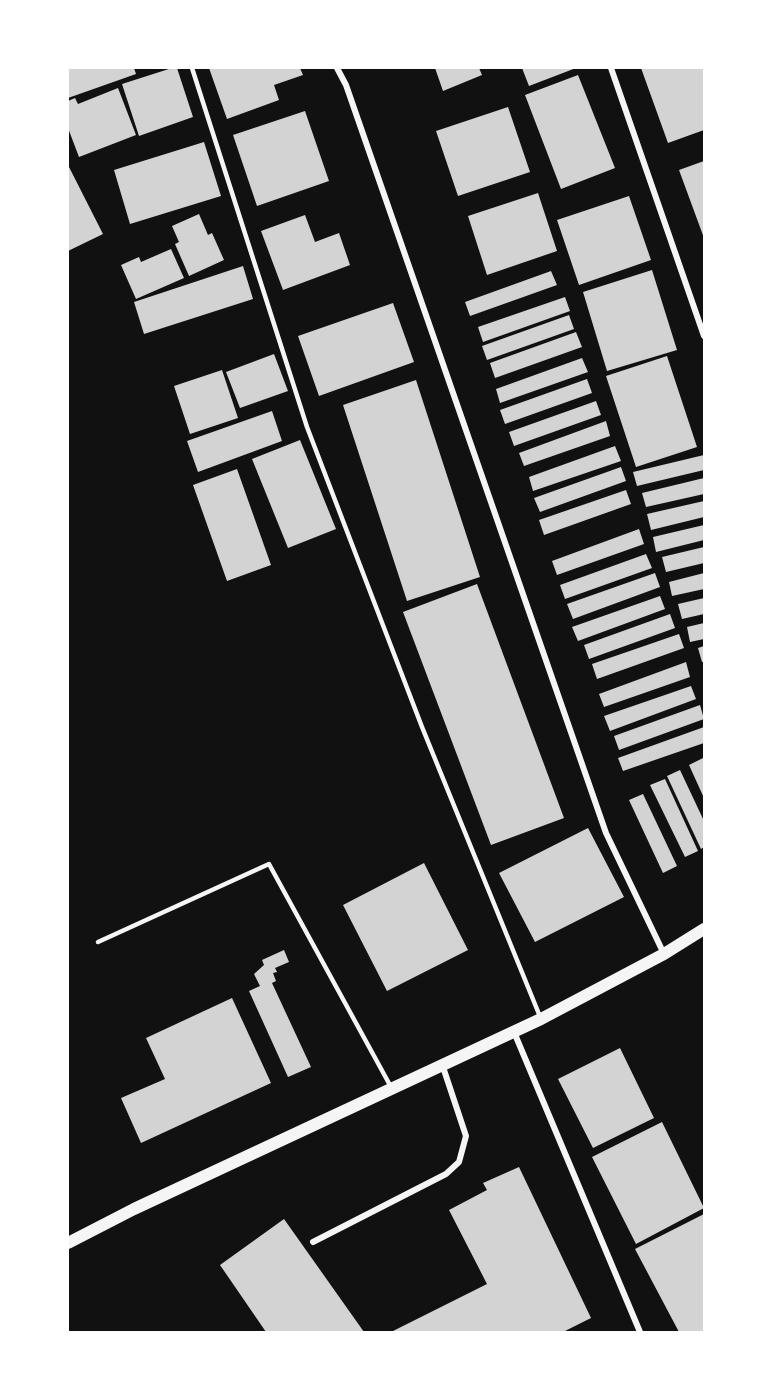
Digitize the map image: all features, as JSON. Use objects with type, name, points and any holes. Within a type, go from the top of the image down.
[{"type":"main road","points":[[68,1243],[134,1209],[391,1087],[541,1019],[664,954],[705,929]]},
{"type":"street","points":[[337,68],[397,231],[606,833],[664,954]]},
{"type":"street","points":[[610,68],[705,336]]},
{"type":"street","points":[[514,1032],[640,1332]]},
{"type":"street","points":[[313,1242],[446,1174],[459,1162],[466,1136],[441,1064]]},
{"type":"lane","points":[[192,68],[307,427],[422,728],[541,1019]]},
{"type":"lane","points":[[98,942],[268,864],[391,1087]]},
{"type":"building","points":[[68,68],[134,68],[136,74],[68,98]]},
{"type":"building","points":[[177,68],[193,117],[139,136],[122,84]]},
{"type":"building","points":[[209,68],[300,68],[303,75],[274,85],[279,100],[227,119]]},
{"type":"building","points":[[435,68],[479,68],[482,75],[443,91]]},
{"type":"building","points":[[522,68],[576,68],[529,86]]},
{"type":"building","points":[[641,68],[704,68],[704,130],[668,143]]},
{"type":"building","points":[[578,75],[615,168],[561,189],[525,95]]},
{"type":"building","points":[[118,88],[136,135],[79,157],[68,128],[68,101],[75,98],[78,104]]},
{"type":"building","points":[[508,107],[530,172],[458,196],[436,131]]},
{"type":"building","points":[[305,111],[329,181],[257,206],[233,135]]},
{"type":"building","points":[[204,142],[221,196],[130,224],[114,170]]},
{"type":"building","points":[[704,161],[704,238],[679,170]]},
{"type":"building","points":[[68,168],[103,234],[68,251]]},
{"type":"building","points":[[538,193],[557,251],[487,275],[468,216]]},
{"type":"building","points":[[629,196],[651,260],[579,285],[557,220]]},
{"type":"building","points":[[199,214],[208,235],[212,233],[224,260],[189,276],[175,244],[179,242],[172,226]]},
{"type":"building","points":[[305,215],[315,242],[339,233],[350,265],[283,290],[261,231]]},
{"type":"building","points":[[171,249],[184,278],[136,299],[121,265],[139,257],[141,262]]},
{"type":"building","points":[[243,266],[253,299],[144,334],[134,302]]},
{"type":"building","points":[[652,270],[677,350],[607,371],[583,292]]},
{"type":"building","points":[[551,271],[557,285],[470,316],[465,302]]},
{"type":"building","points":[[565,297],[570,311],[483,342],[478,327]]},
{"type":"building","points":[[393,303],[414,362],[319,396],[298,336]]},
{"type":"building","points":[[569,315],[574,329],[487,360],[482,346]]},
{"type":"building","points":[[576,332],[582,347],[495,378],[490,363]]},
{"type":"building","points":[[274,354],[288,391],[240,408],[226,372]]},
{"type":"building","points":[[667,356],[697,447],[636,467],[606,376]]},
{"type":"building","points":[[582,358],[588,372],[500,403],[496,389]]},
{"type":"building","points":[[222,370],[238,418],[190,434],[174,386]]},
{"type":"building","points":[[587,379],[592,393],[505,424],[500,410]]},
{"type":"building","points":[[416,380],[480,577],[407,601],[343,405]]},
{"type":"building","points":[[596,401],[601,415],[514,446],[509,432]]},
{"type":"building","points":[[272,411],[282,441],[198,472],[187,441]]},
{"type":"building","points":[[606,421],[610,436],[524,466],[519,453]]},
{"type":"building","points":[[300,440],[336,529],[288,548],[252,459]]},
{"type":"building","points":[[615,446],[621,461],[533,491],[529,477]]},
{"type":"building","points":[[704,455],[704,470],[637,486],[633,472]]},
{"type":"building","points":[[621,467],[626,481],[540,512],[534,498]]},
{"type":"building","points":[[237,469],[271,565],[227,581],[193,485]]},
{"type":"building","points":[[704,478],[704,494],[646,507],[642,493]]},
{"type":"building","points":[[626,490],[631,504],[544,535],[539,520]]},
{"type":"building","points":[[704,501],[704,517],[651,530],[647,514]]},
{"type":"building","points":[[704,525],[704,540],[656,552],[653,537]]},
{"type":"building","points":[[639,529],[644,544],[557,575],[552,561]]},
{"type":"building","points":[[704,547],[704,563],[666,572],[662,557]]},
{"type":"building","points":[[646,554],[652,568],[565,599],[560,585]]},
{"type":"building","points":[[655,573],[660,587],[573,619],[567,604]]},
{"type":"building","points":[[704,573],[704,589],[672,596],[669,582]]},
{"type":"building","points":[[477,584],[564,818],[491,845],[403,612]]},
{"type":"building","points":[[660,596],[665,609],[578,641],[572,627]]},
{"type":"building","points":[[704,598],[704,614],[682,619],[678,604]]},
{"type":"building","points":[[670,614],[675,628],[589,659],[584,645]]},
{"type":"building","points":[[704,623],[704,639],[690,642],[687,627]]},
{"type":"building","points":[[679,634],[684,648],[597,679],[592,664]]},
{"type":"building","points":[[704,646],[704,662],[702,662],[698,648]]},
{"type":"building","points":[[686,662],[690,677],[604,707],[599,694]]},
{"type":"building","points":[[691,686],[696,699],[610,731],[604,716]]},
{"type":"building","points":[[700,705],[704,719],[619,750],[614,736]]},
{"type":"building","points":[[704,727],[704,743],[623,771],[618,758]]},
{"type":"building","points":[[703,758],[704,761],[704,798],[689,765]]},
{"type":"building","points":[[680,770],[704,821],[704,847],[701,849],[667,776]]},
{"type":"building","points":[[665,779],[698,851],[685,857],[650,785]]},
{"type":"building","points":[[643,794],[677,866],[663,873],[629,800]]},
{"type":"building","points":[[588,828],[624,897],[535,942],[499,873]]},
{"type":"building","points":[[424,863],[468,950],[387,991],[343,905]]},
{"type":"building","points":[[284,950],[289,962],[275,968],[277,972],[273,973],[276,981],[272,983],[311,1067],[288,1077],[249,991],[260,986],[254,974],[264,965],[262,960]]},
{"type":"building","points":[[232,998],[271,1083],[141,1143],[121,1098],[165,1079],[146,1038]]},
{"type":"building","points":[[620,1048],[654,1118],[593,1148],[558,1079]]},
{"type":"building","points":[[662,1122],[704,1208],[636,1244],[592,1157]]},
{"type":"building","points":[[519,1167],[591,1318],[563,1332],[391,1332],[487,1284],[449,1210],[487,1190],[483,1183]]},
{"type":"building","points":[[704,1214],[704,1332],[679,1332],[635,1249]]},
{"type":"building","points":[[284,1219],[364,1332],[266,1332],[220,1265]]}]
